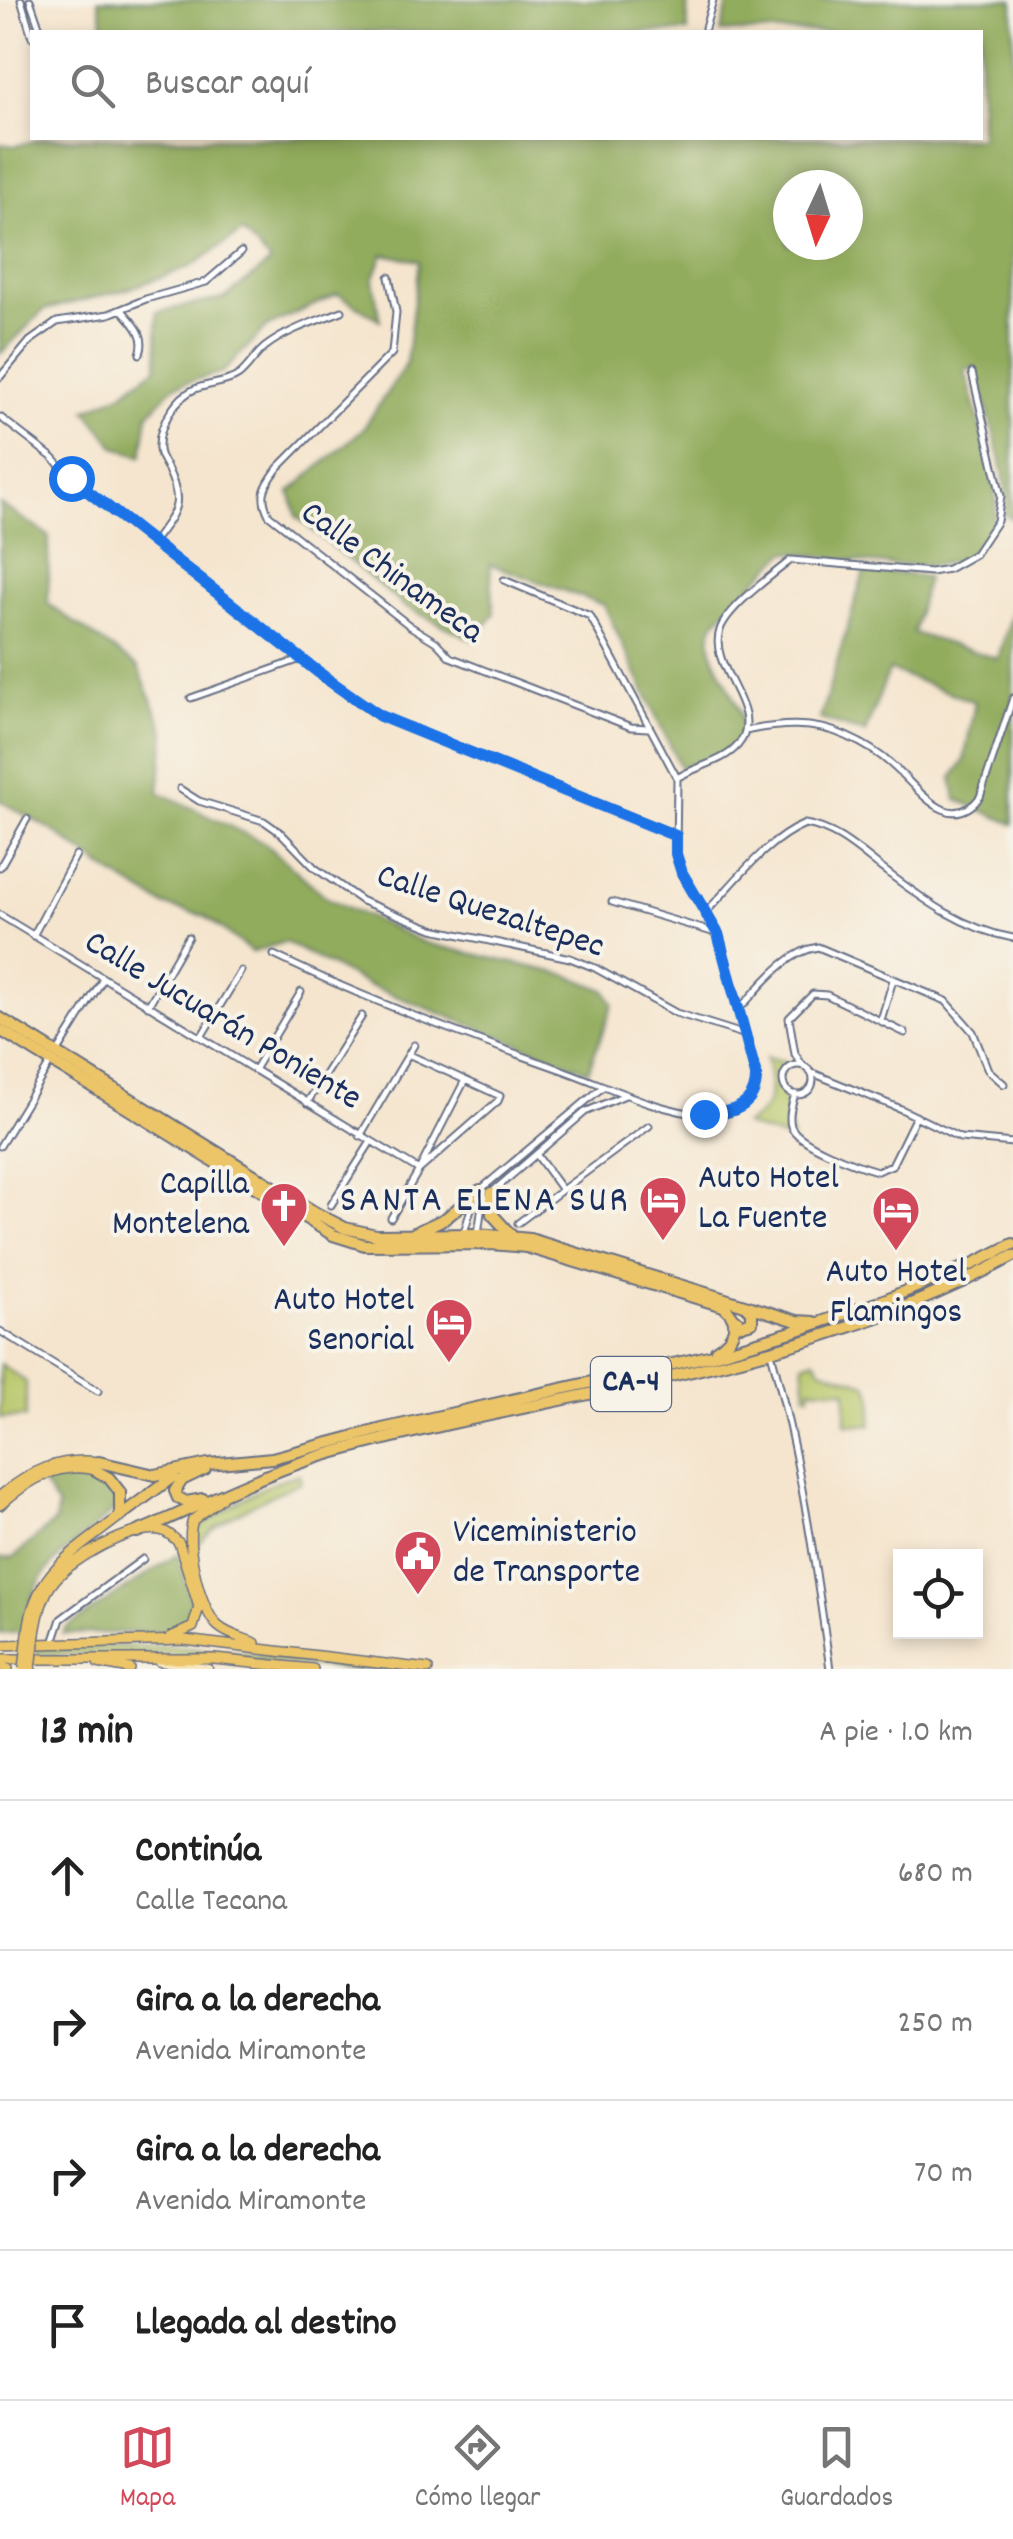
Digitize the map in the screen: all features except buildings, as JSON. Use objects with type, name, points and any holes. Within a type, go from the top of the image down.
[{"type":"highway","points":[[0,1018],[54,1058],[334,1235],[365,1244],[490,1244],[538,1249],[721,1305],[743,1325],[753,1320],[752,1312],[742,1303]]},
{"type":"highway","points":[[0,1030],[316,1214],[359,1232],[513,1236],[544,1242],[797,1321],[825,1322]]},
{"type":"highway","points":[[407,1236],[486,1192],[492,1214],[513,1236]]},
{"type":"highway","name":"CA-4","points":[[120,1516],[170,1478],[208,1464],[284,1455],[690,1360],[825,1322],[974,1264],[1013,1244]]},
{"type":"highway","name":"CA-4","points":[[137,1532],[227,1490],[352,1448],[770,1352],[900,1309],[969,1280],[1013,1256]]},
{"type":"highway","points":[[690,1360],[727,1343],[735,1319]]},
{"type":"highway","points":[[227,1490],[192,1502],[182,1500],[174,1490],[188,1476],[234,1461]]},
{"type":"highway","points":[[97,1466],[155,1474],[208,1464]]},
{"type":"highway","points":[[97,1466],[120,1492],[120,1516]]},
{"type":"main road","points":[[0,1505],[43,1475],[83,1464]]},
{"type":"main road","points":[[0,1496],[46,1466],[97,1466]]},
{"type":"main road","points":[[241,1486],[192,1520],[190,1549],[208,1614],[215,1623],[271,1649]]},
{"type":"main road","name":"CA-4","points":[[31,1634],[36,1594],[48,1575],[120,1516]]},
{"type":"main road","points":[[137,1532],[156,1529],[180,1542],[199,1608],[196,1621],[187,1632],[158,1639]]},
{"type":"main road","name":"CA-4","points":[[31,1634],[41,1604],[62,1572],[86,1555],[137,1532]]},
{"type":"main road","points":[[28,1669],[31,1634]]},
{"type":"main road","points":[[0,1644],[158,1639],[428,1669]]},
{"type":"main road","points":[[66,1658],[130,1669]]},
{"type":"main road","points":[[0,1662],[66,1658],[214,1659],[313,1669]]},
{"type":"main road","points":[[0,1662],[8,1669]]},
{"type":"street","points":[[21,0],[30,30]]},
{"type":"street","points":[[30,0],[40,30]]},
{"type":"street","points":[[706,28],[713,0]]},
{"type":"street","points":[[0,377],[30,340],[57,322],[122,310],[206,282],[242,252]]},
{"type":"street","name":"Calle Chinameca","points":[[389,278],[396,312],[392,353],[278,468],[262,490],[268,515],[436,642],[450,657],[631,726],[648,728]]},
{"type":"street","points":[[122,310],[141,334],[144,345],[140,354]]},
{"type":"street","points":[[153,542],[175,512],[178,501],[158,443],[179,401],[191,390],[226,382],[238,375],[268,345],[293,330],[342,310]]},
{"type":"street","points":[[677,778],[724,756],[740,743],[745,716],[723,664],[718,640],[724,621],[791,560],[931,572],[948,569],[975,554],[992,532],[1000,511],[1000,480],[972,373]]},
{"type":"street","points":[[0,417],[53,458],[71,478],[380,716],[676,836]]},
{"type":"street","points":[[274,954],[352,992],[630,1094],[704,1114],[740,1108],[752,1099],[757,1088],[718,934],[682,873],[676,854],[677,778],[590,616],[504,580]]},
{"type":"street","points":[[191,698],[302,659]]},
{"type":"street","points":[[745,731],[778,724],[842,734],[892,764],[940,808],[958,813],[970,809],[980,797],[1013,698]]},
{"type":"street","name":"Calle Quezaltepec","points":[[180,790],[199,801],[264,821],[282,832],[315,868],[362,901],[434,929],[570,958],[676,1013],[746,1035]]},
{"type":"street","points":[[0,868],[27,820]]},
{"type":"street","points":[[707,911],[768,850],[805,824],[834,832],[933,906],[963,922],[1013,938]]},
{"type":"street","points":[[33,936],[76,855]]},
{"type":"street","points":[[612,902],[718,934]]},
{"type":"street","name":"Calle Jucuarán Poniente","points":[[0,915],[419,1170]]},
{"type":"street","points":[[148,1006],[188,937]]},
{"type":"street","points":[[738,1010],[792,956],[818,947],[946,1001],[966,1020],[988,1070],[1004,1084]]},
{"type":"street","points":[[201,1037],[242,971]]},
{"type":"street","points":[[0,1146],[102,979]]},
{"type":"street","points":[[881,1020],[894,979]]},
{"type":"street","points":[[254,1070],[301,992]]},
{"type":"street","points":[[905,1032],[827,995],[812,994],[789,1018],[795,1054],[810,1072],[960,1138],[1013,1143]]},
{"type":"street","points":[[308,1103],[362,1016]]},
{"type":"street","points":[[360,1136],[414,1044]]},
{"type":"street","points":[[795,1054],[783,1084],[795,1094]]},
{"type":"street","points":[[410,1055],[497,1092],[499,1100],[419,1170]]},
{"type":"street","points":[[786,1071],[803,1066]]},
{"type":"street","points":[[809,1089],[810,1072]]},
{"type":"street","points":[[795,1094],[827,1077]]},
{"type":"street","points":[[390,1218],[464,1080]]},
{"type":"street","points":[[478,1234],[486,1192],[604,1086]]},
{"type":"street","points":[[464,1234],[471,1203],[593,1107],[630,1094]]},
{"type":"street","points":[[795,1094],[790,1120],[795,1133],[877,1170],[892,1165],[916,1116]]},
{"type":"street","points":[[518,1222],[649,1126]]},
{"type":"street","points":[[331,1205],[370,1143]]},
{"type":"street","points":[[536,1154],[562,1190]]},
{"type":"street","points":[[0,1330],[98,1391]]},
{"type":"street","points":[[770,1352],[792,1428],[807,1505],[830,1669]]},
{"type":"street","points":[[53,1643],[61,1619],[143,1559]]},
{"type":"street","points":[[126,1658],[208,1669]]},
{"type":"green space","points":[[98,0],[687,0],[688,30],[105,30]]},
{"type":"green space","points":[[729,0],[1013,0],[1013,519],[1005,515],[1005,483],[975,369],[967,369],[996,503],[985,536],[963,558],[938,565],[896,565],[786,552],[714,624],[713,653],[741,715],[742,729],[737,742],[718,755],[681,769],[604,605],[490,564],[494,614],[475,641],[404,606],[297,517],[290,492],[363,429],[406,364],[419,261],[383,254],[373,280],[380,320],[338,294],[268,326],[223,372],[174,386],[148,415],[142,456],[115,447],[86,410],[121,394],[157,367],[157,312],[225,298],[271,262],[242,232],[190,267],[125,290],[44,310],[0,354],[0,144],[15,146],[38,140],[983,140],[983,30],[722,30]]},
{"type":"green space","points":[[0,504],[49,536],[48,604],[138,667],[165,732],[159,792],[266,844],[327,898],[425,943],[567,975],[605,990],[613,1004],[588,1071],[368,985],[285,942],[252,952],[205,916],[166,906],[108,871],[52,830],[0,801]]},
{"type":"green space","points":[[865,569],[927,577],[913,633],[998,659],[1013,608],[1013,824],[956,799],[952,778],[964,761],[975,702],[889,670],[865,733],[820,719]]},
{"type":"green space","points":[[766,1058],[784,1062],[779,1083],[792,1137],[783,1138],[744,1125],[761,1112],[769,1097]]},
{"type":"green space","points":[[815,1359],[821,1369],[867,1384],[873,1397],[871,1425],[846,1424],[846,1390],[810,1388],[810,1395],[806,1394],[803,1363]]},
{"type":"green space","points":[[0,1364],[26,1382],[26,1417],[0,1418]]},
{"type":"green space","points":[[86,1471],[117,1496],[115,1509],[46,1572],[29,1607],[23,1632],[0,1634],[0,1558],[13,1558],[55,1521],[58,1507],[42,1483],[59,1475]]},
{"type":"green space","points":[[299,1474],[301,1482],[224,1521],[199,1543],[193,1554],[194,1532],[257,1491]]},
{"type":"green space","points":[[178,1554],[192,1605],[182,1625],[169,1632],[63,1634],[66,1628]]},
{"type":"green space","points":[[178,1646],[393,1669],[345,1669],[207,1654],[36,1654],[37,1647]]},
{"type":"place","name":"Auto Hotel La Fuente","points":[[663,1242]]},
{"type":"place","name":"Capilla Montelena","points":[[284,1248]]},
{"type":"place","name":"Auto Hotel Flamingos","points":[[896,1252]]},
{"type":"place","name":"Auto Hotel Senorial","points":[[449,1364]]},
{"type":"place","name":"Viceministerio de Transporte","points":[[418,1596]]},
{"type":"district","name":"SANTA ELENA SUR","points":[[485,1202]]},
{"type":"route","points":[[71,478],[327,679],[380,716],[676,836],[682,873],[718,934],[756,1075],[757,1088],[752,1099],[730,1112],[704,1114]]}]
